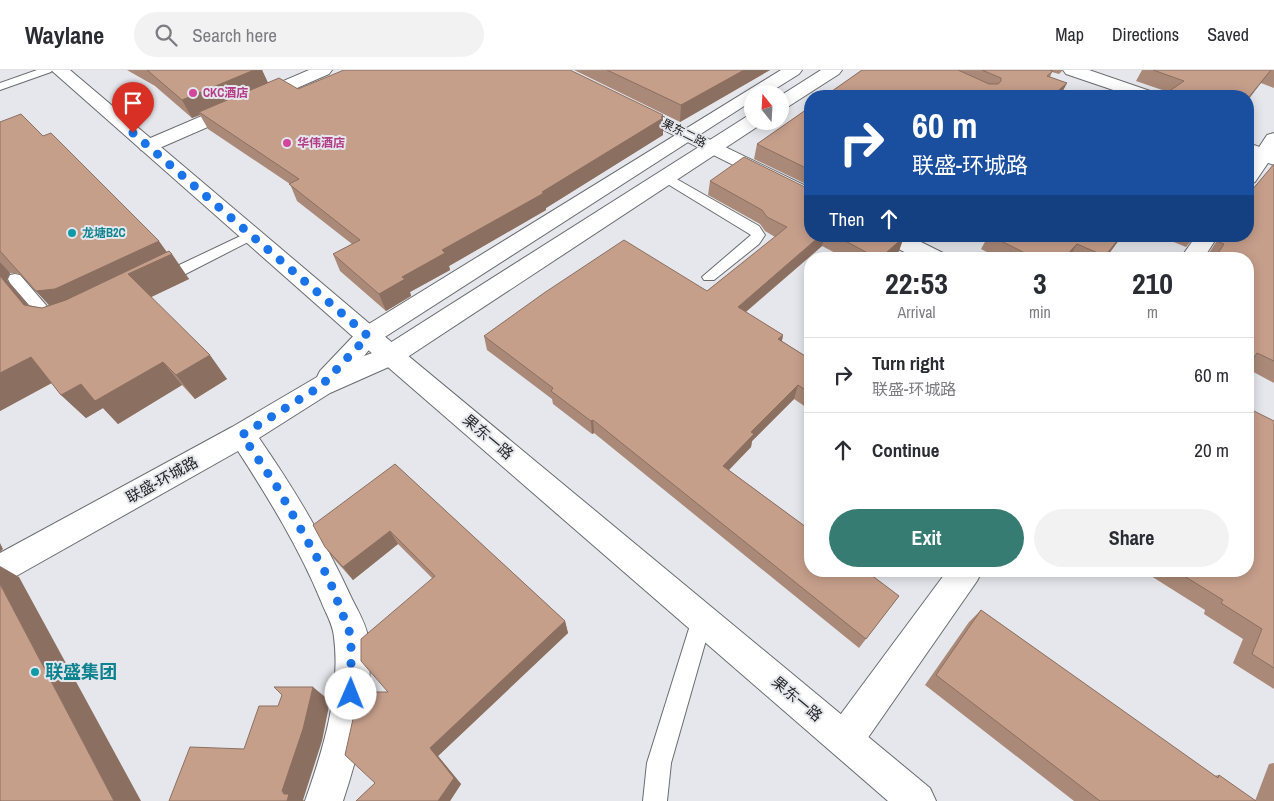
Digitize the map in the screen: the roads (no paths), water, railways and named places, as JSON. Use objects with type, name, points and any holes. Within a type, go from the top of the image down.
[{"type":"street","name":"果东一路","points":[[60,70],[368,336],[918,801]]},
{"type":"street","points":[[148,146],[323,70]]},
{"type":"street","points":[[789,98],[833,70]]},
{"type":"street","points":[[768,85],[790,72],[811,84]]},
{"type":"street","points":[[1067,77],[1089,90]]},
{"type":"street","points":[[1067,77],[1122,90]]},
{"type":"street","name":"果东二路","points":[[616,99],[804,193]]},
{"type":"street","points":[[321,386],[368,336],[744,99]]},
{"type":"street","points":[[321,386],[391,355],[744,127]]},
{"type":"street","points":[[1254,136],[1268,147],[1254,169]]},
{"type":"street","points":[[566,211],[592,225]]},
{"type":"street","points":[[903,242],[922,252]]},
{"type":"street","name":"联盛-环城路","points":[[0,569],[242,435],[321,386]]},
{"type":"street","points":[[242,435],[304,532],[329,579],[351,636],[351,694],[335,770],[324,801]]},
{"type":"street","points":[[845,740],[962,577]]},
{"type":"lane","points":[[0,86],[47,70]]},
{"type":"lane","points":[[666,177],[754,229],[758,235],[754,241],[709,278]]},
{"type":"lane","points":[[144,288],[251,234]]},
{"type":"lane","points":[[15,279],[54,324],[74,321]]},
{"type":"lane","points":[[655,801],[658,763],[702,619]]},
{"type":"place","name":"CKC酒店","points":[[193,93]]},
{"type":"place","name":"华伟酒店","points":[[287,143]]},
{"type":"place","name":"龙塘B2C","points":[[72,233]]},
{"type":"place","name":"联盛集团","points":[[35,672]]}]
